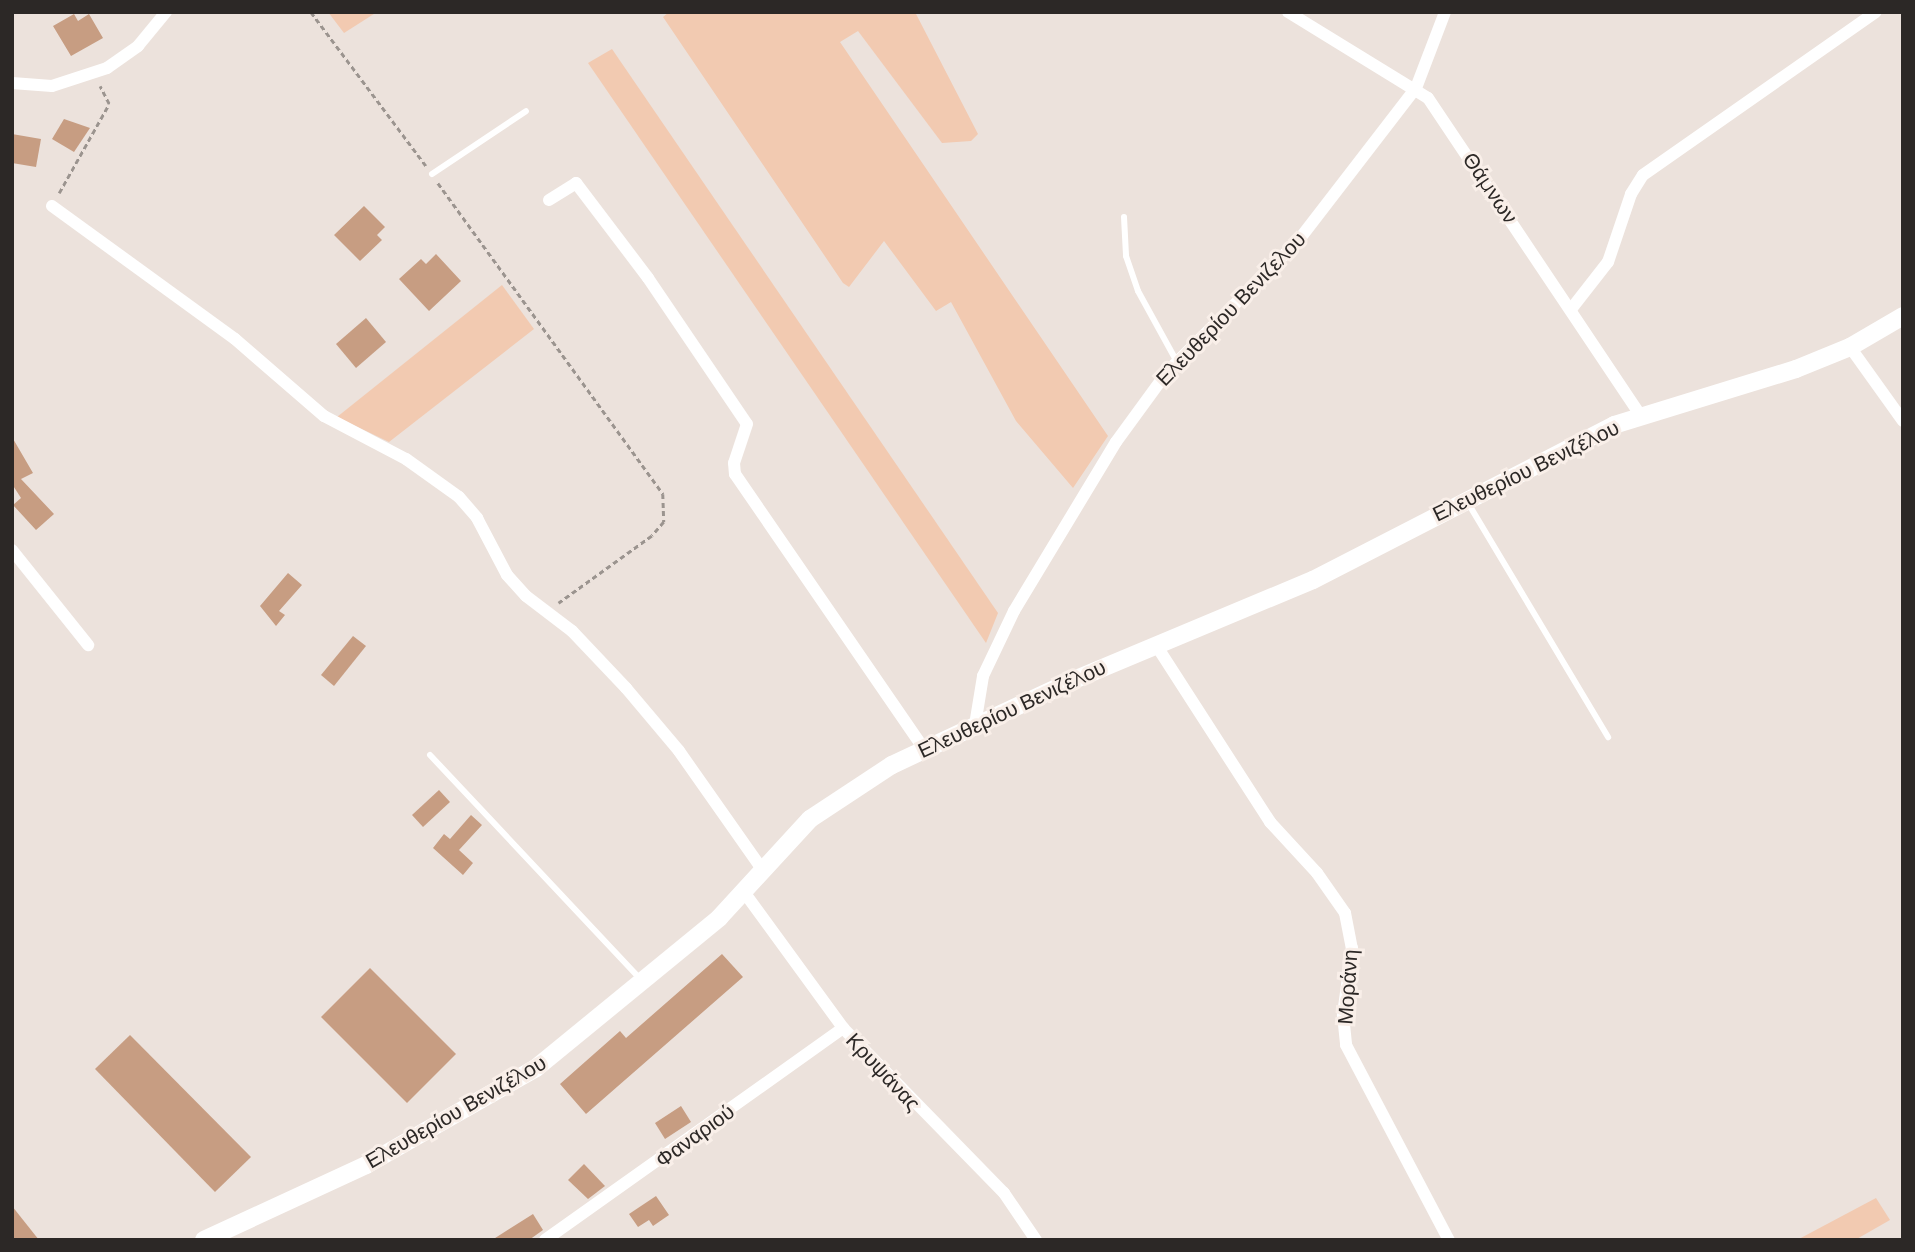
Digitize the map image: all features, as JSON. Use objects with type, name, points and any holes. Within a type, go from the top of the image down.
[{"type":"main road","name":"Ελευθερίου Βενιζέλου","points":[[204,1240],[366,1165],[491,1096],[552,1056],[643,982],[744,892],[762,869],[817,813],[924,749],[1156,645],[1312,580],[1466,499],[1641,416],[1850,347],[1903,316]]},
{"type":"street","points":[[12,83],[52,86],[93,74],[125,57],[166,12]]},
{"type":"street","name":"Θάμνων","points":[[1288,12],[1416,88],[1436,107],[1572,308],[1641,416]]},
{"type":"street","name":"Ελευθερίου Βενιζελου","points":[[975,725],[983,677],[1034,575],[1116,442],[1177,362],[1298,241],[1416,88],[1445,12]]},
{"type":"street","points":[[1572,308],[1608,262],[1631,194],[1643,175],[1876,12]]},
{"type":"street","points":[[549,200],[576,183],[671,312],[747,424],[734,463],[735,474],[924,749]]},
{"type":"street","points":[[52,206],[235,339],[324,416],[406,459],[459,497],[477,518],[507,575],[526,596],[550,612],[600,660],[679,751],[762,869]]},
{"type":"street","points":[[1850,347],[1903,421]]},
{"type":"street","points":[[12,550],[88,645]]},
{"type":"street","name":"Μοράνη","points":[[1156,645],[1270,822],[1322,879],[1345,913],[1352,948],[1343,1015],[1346,1045],[1449,1240]]},
{"type":"street","name":"Κρυψάνας","points":[[744,892],[842,1028],[1004,1193],[1036,1240]]},
{"type":"street","name":"Φαναριού","points":[[545,1240],[842,1028]]},
{"type":"lane","points":[[432,174],[526,111]]},
{"type":"lane","points":[[1124,217],[1126,256],[1138,291],[1177,362]]},
{"type":"lane","points":[[1466,499],[1608,737]]},
{"type":"lane","points":[[430,755],[643,982]]},
{"type":"path","points":[[311,12],[432,174],[663,494],[664,522],[652,536],[567,595],[550,612]]},
{"type":"path","points":[[52,206],[109,104],[93,74]]},
{"type":"shaded area","points":[[328,12],[377,12],[344,33]]},
{"type":"shaded area","points":[[669,12],[915,12],[978,134],[971,141],[942,143],[858,31],[840,42],[1108,436],[1073,488],[1016,421],[951,302],[936,311],[884,241],[849,287],[843,283],[663,17]]},
{"type":"shaded area","points":[[612,49],[998,613],[986,643],[588,63]]},
{"type":"shaded area","points":[[502,285],[534,329],[389,442],[337,417]]},
{"type":"shaded area","points":[[1876,1198],[1890,1220],[1855,1240],[1797,1240]]},
{"type":"building","points":[[74,14],[78,21],[89,14],[103,38],[71,56],[53,26]]},
{"type":"building","points":[[64,119],[90,128],[74,152],[52,139]]},
{"type":"building","points":[[12,134],[41,139],[36,167],[12,163]]},
{"type":"building","points":[[364,206],[385,227],[377,235],[382,240],[360,261],[334,235]]},
{"type":"building","points":[[436,254],[461,281],[429,311],[399,279],[421,259],[426,264]]},
{"type":"building","points":[[366,318],[386,342],[356,368],[336,344]]},
{"type":"building","points":[[12,437],[33,473],[21,479],[54,514],[36,530],[13,505],[21,498],[12,484]]},
{"type":"building","points":[[288,573],[302,585],[279,611],[285,615],[276,626],[260,606]]},
{"type":"building","points":[[353,636],[366,646],[334,686],[321,675]]},
{"type":"building","points":[[439,790],[450,802],[423,827],[412,815]]},
{"type":"building","points":[[471,815],[482,825],[459,850],[473,863],[463,875],[433,848],[444,834],[450,839]]},
{"type":"building","points":[[722,954],[743,977],[586,1114],[560,1084],[620,1031],[626,1038]]},
{"type":"building","points":[[370,968],[456,1054],[407,1103],[321,1017]]},
{"type":"building","points":[[130,1035],[251,1157],[215,1192],[95,1069]]},
{"type":"building","points":[[681,1106],[691,1122],[665,1139],[655,1123]]},
{"type":"building","points":[[584,1164],[605,1186],[588,1199],[568,1180]]},
{"type":"building","points":[[656,1196],[669,1215],[653,1226],[649,1220],[638,1227],[629,1214]]},
{"type":"building","points":[[12,1206],[39,1240],[12,1240]]},
{"type":"building","points":[[533,1214],[543,1230],[529,1240],[492,1240]]}]
